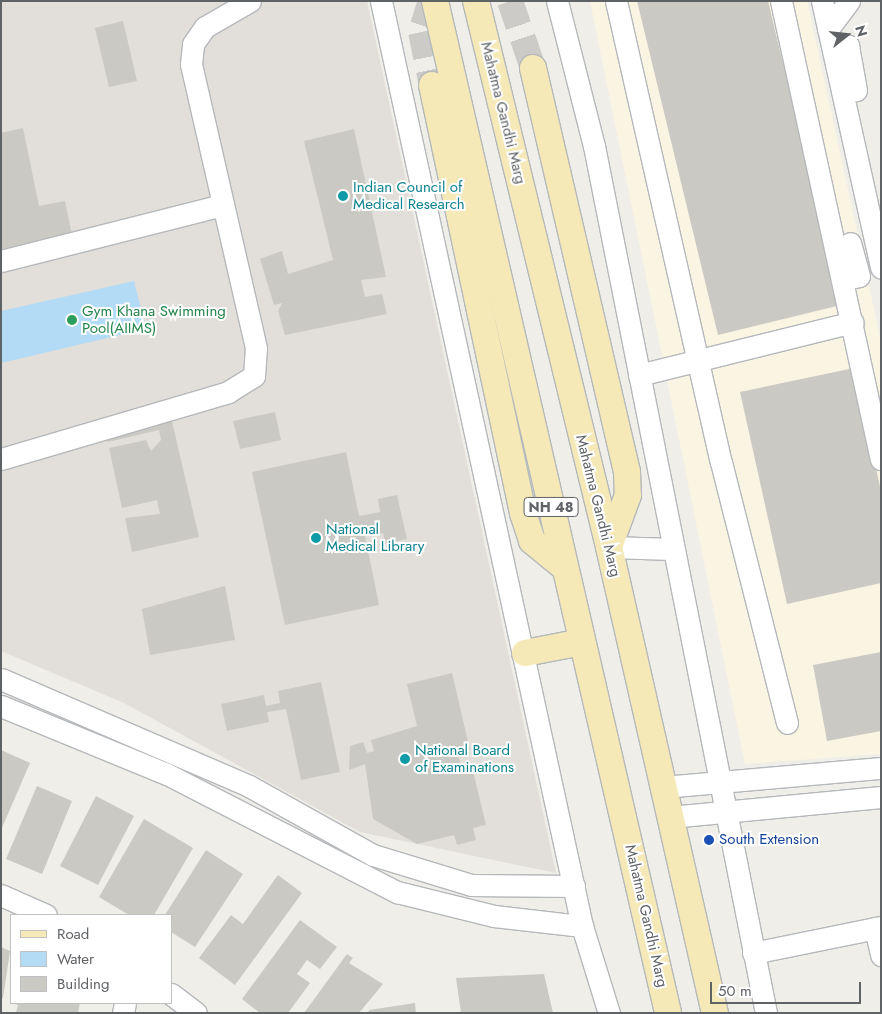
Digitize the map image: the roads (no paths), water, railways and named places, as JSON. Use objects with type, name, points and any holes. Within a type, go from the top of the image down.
[{"type":"main road","name":"Mahatma Gandhi Marg","points":[[435,1],[668,1013]]},
{"type":"main road","name":"Mahatma Gandhi Marg","points":[[476,1],[609,547],[715,1013]]},
{"type":"main road","points":[[532,68],[627,472],[626,502],[609,547]]},
{"type":"main road","points":[[432,85],[522,513],[532,541],[564,567]]},
{"type":"main road","points":[[525,653],[582,642]]},
{"type":"street","points":[[1,458],[228,392],[254,376],[256,348],[190,64],[193,44],[205,27],[250,1]]},
{"type":"street","points":[[381,1],[418,185],[525,653],[582,926],[608,1013]]},
{"type":"street","points":[[556,1],[594,146],[673,548],[729,810],[752,953],[766,1013]]},
{"type":"street","points":[[616,1],[698,361],[788,723]]},
{"type":"street","points":[[822,1],[881,268]]},
{"type":"street","points":[[828,29],[849,1]]},
{"type":"street","points":[[785,3],[881,459]]},
{"type":"street","points":[[833,50],[848,46],[856,90]]},
{"type":"street","points":[[1,260],[223,205]]},
{"type":"street","points":[[844,217],[859,276],[844,278]]},
{"type":"street","points":[[639,375],[853,322]]},
{"type":"street","points":[[609,547],[673,548]]},
{"type":"street","points":[[1,679],[249,786],[373,855],[471,885],[574,886]]},
{"type":"street","points":[[1,706],[167,774],[397,892],[494,916],[582,926]]},
{"type":"street","points":[[663,786],[881,768]]},
{"type":"street","points":[[670,817],[881,797]]},
{"type":"street","points":[[1,894],[44,914]]},
{"type":"street","points":[[752,953],[878,928],[881,955]]},
{"type":"street","points":[[172,995],[196,1013]]},
{"type":"water","name":"Gym Khana Swimming Pool(AIIMS)","points":[[134,281],[146,329],[1,363],[1,311]]},
{"type":"tunnel","points":[[431,1],[421,32],[432,85]]},
{"type":"tunnel","points":[[510,1],[533,68]]},
{"type":"place","name":"Indian Council of Medical Research","points":[[343,196]]},
{"type":"place","name":"Gym Khana Swimming Pool(AIIMS)","points":[[72,320]]},
{"type":"place","name":"National Medical Library","points":[[316,538]]},
{"type":"place","name":"National Board of Examinations","points":[[405,759]]},
{"type":"place","name":"South Extension","points":[[709,840]]}]
